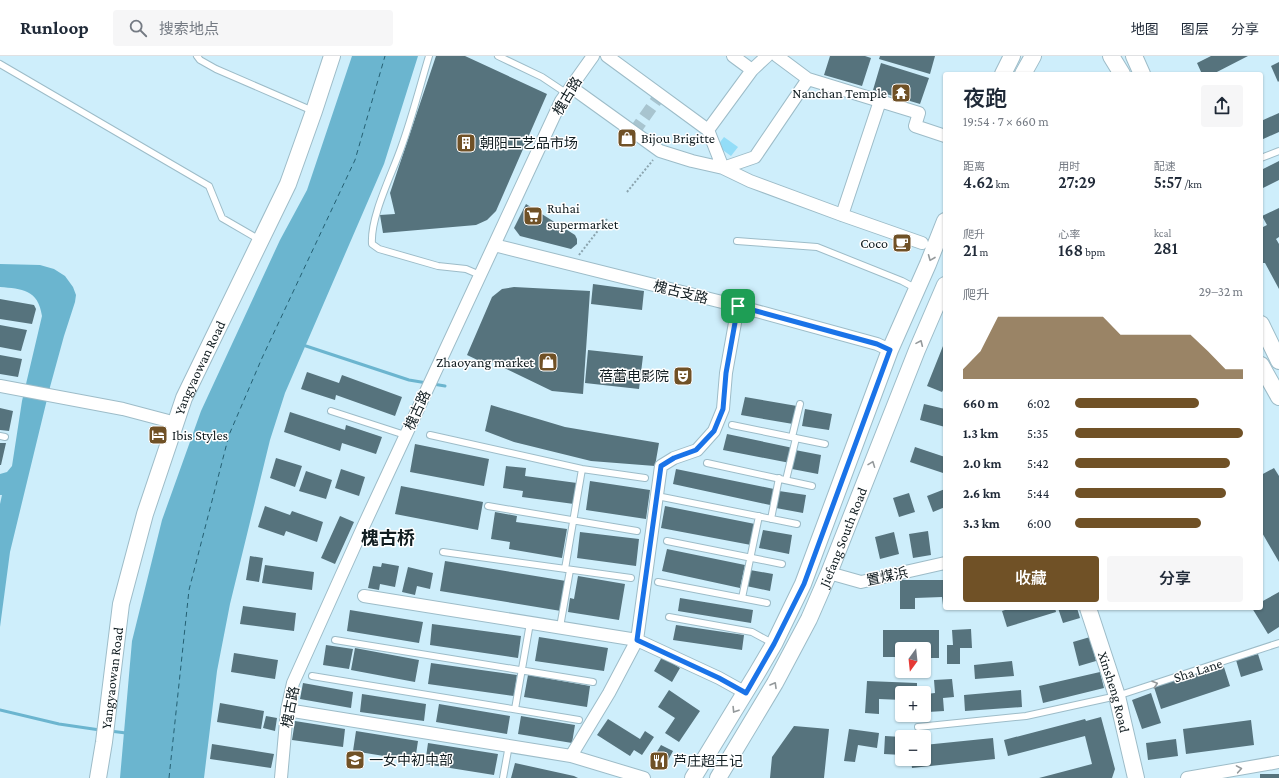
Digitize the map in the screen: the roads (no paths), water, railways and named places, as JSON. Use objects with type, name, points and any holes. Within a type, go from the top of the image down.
[{"type":"main road","name":"Yangyaowan Road","points":[[98,778],[108,712],[121,604],[145,514],[184,398],[288,184],[332,56]]},
{"type":"main road","points":[[1004,72],[1012,56]]},
{"type":"main road","points":[[1025,72],[1033,56]]},
{"type":"main road","points":[[1111,56],[1121,72]]},
{"type":"main road","points":[[1134,56],[1141,72]]},
{"type":"main road","name":"Jiefang South Road","points":[[693,778],[746,693],[774,644],[804,584],[890,350],[943,226]]},
{"type":"main road","name":"Jiefang South Road","points":[[718,778],[775,683],[809,619],[829,573],[917,350],[943,290]]},
{"type":"main road","points":[[1263,335],[1269,367],[1279,397]]},
{"type":"main road","name":"Xinsheng Road","points":[[1089,610],[1118,696],[1136,778]]},
{"type":"street","name":"槐古路","points":[[281,778],[287,710],[294,683],[405,435],[561,101],[593,56]]},
{"type":"street","points":[[607,56],[708,130],[724,168]]},
{"type":"street","points":[[733,56],[752,70]]},
{"type":"street","points":[[708,130],[752,70],[767,56]]},
{"type":"street","points":[[777,56],[808,79],[919,113],[915,126],[943,135]]},
{"type":"street","points":[[724,168],[755,157],[808,79]]},
{"type":"street","points":[[569,90],[660,151],[692,161],[724,168],[750,181],[842,215],[922,242]]},
{"type":"street","points":[[842,215],[880,101]]},
{"type":"street","name":"槐古支路","points":[[494,245],[738,306],[877,344],[890,350]]},
{"type":"street","points":[[571,756],[609,693],[637,640],[661,466],[674,458],[696,450],[714,431],[723,409],[726,373],[738,306]]},
{"type":"street","points":[[0,386],[176,422]]},
{"type":"street","name":"置煤浜","points":[[829,573],[861,582],[943,563]]},
{"type":"street","points":[[364,596],[637,640],[719,678],[746,693]]},
{"type":"street","points":[[287,710],[571,756],[644,778]]},
{"type":"street","points":[[1187,778],[1279,762]]},
{"type":"lane","points":[[197,56],[200,60],[216,69],[314,111]]},
{"type":"lane","points":[[429,56],[401,147],[376,214],[371,236],[372,244],[379,249],[438,266],[466,269],[480,275]]},
{"type":"lane","points":[[498,56],[569,90]]},
{"type":"lane","points":[[0,64],[209,186],[222,218],[260,240]]},
{"type":"lane","points":[[1263,157],[1279,150]]},
{"type":"lane","points":[[737,241],[817,247],[902,281],[917,289]]},
{"type":"lane","points":[[786,480],[800,404]]},
{"type":"lane","points":[[331,411],[405,435]]},
{"type":"lane","points":[[732,425],[825,444]]},
{"type":"lane","points":[[430,435],[582,469],[645,478]]},
{"type":"lane","points":[[707,463],[812,486]]},
{"type":"lane","points":[[560,627],[582,469]]},
{"type":"lane","points":[[770,519],[779,478]]},
{"type":"lane","points":[[657,496],[797,524]]},
{"type":"lane","points":[[488,506],[637,531]]},
{"type":"lane","points":[[742,598],[759,516]]},
{"type":"lane","points":[[667,541],[782,564]]},
{"type":"lane","points":[[443,552],[631,578]]},
{"type":"lane","points":[[658,582],[767,603]]},
{"type":"lane","points":[[669,617],[752,632],[774,644]]},
{"type":"lane","points":[[515,709],[530,623]]},
{"type":"lane","points":[[335,640],[593,682]]},
{"type":"lane","name":"Sha Lane","points":[[918,728],[1026,716],[1118,696],[1279,643]]},
{"type":"lane","points":[[312,676],[579,720]]},
{"type":"lane","points":[[502,778],[508,745]]},
{"type":"waterway","points":[[306,346],[409,380],[427,383]]},
{"type":"waterway","points":[[433,384],[445,386]]},
{"type":"waterway","points":[[0,710],[59,724],[100,730]]},
{"type":"waterway","points":[[110,731],[126,733]]},
{"type":"tunnel","points":[[634,132],[660,95]]},
{"type":"place","name":"Nanchan Temple","points":[[901,93]]},
{"type":"place","name":"Bijou Brigitte","points":[[627,138]]},
{"type":"place","name":"朝阳工艺品市场","points":[[466,143]]},
{"type":"place","name":"Ruhai supermarket","points":[[533,216]]},
{"type":"place","name":"Coco","points":[[902,243]]},
{"type":"place","name":"Zhaoyang market","points":[[548,362]]},
{"type":"place","name":"蓓蕾电影院","points":[[683,376]]},
{"type":"place","name":"Ibis Styles","points":[[158,435]]},
{"type":"place","name":"一女中初中部","points":[[355,760]]},
{"type":"place","name":"芦庄超王记","points":[[659,761]]},
{"type":"district","name":"槐古桥","points":[[388,538]]}]
